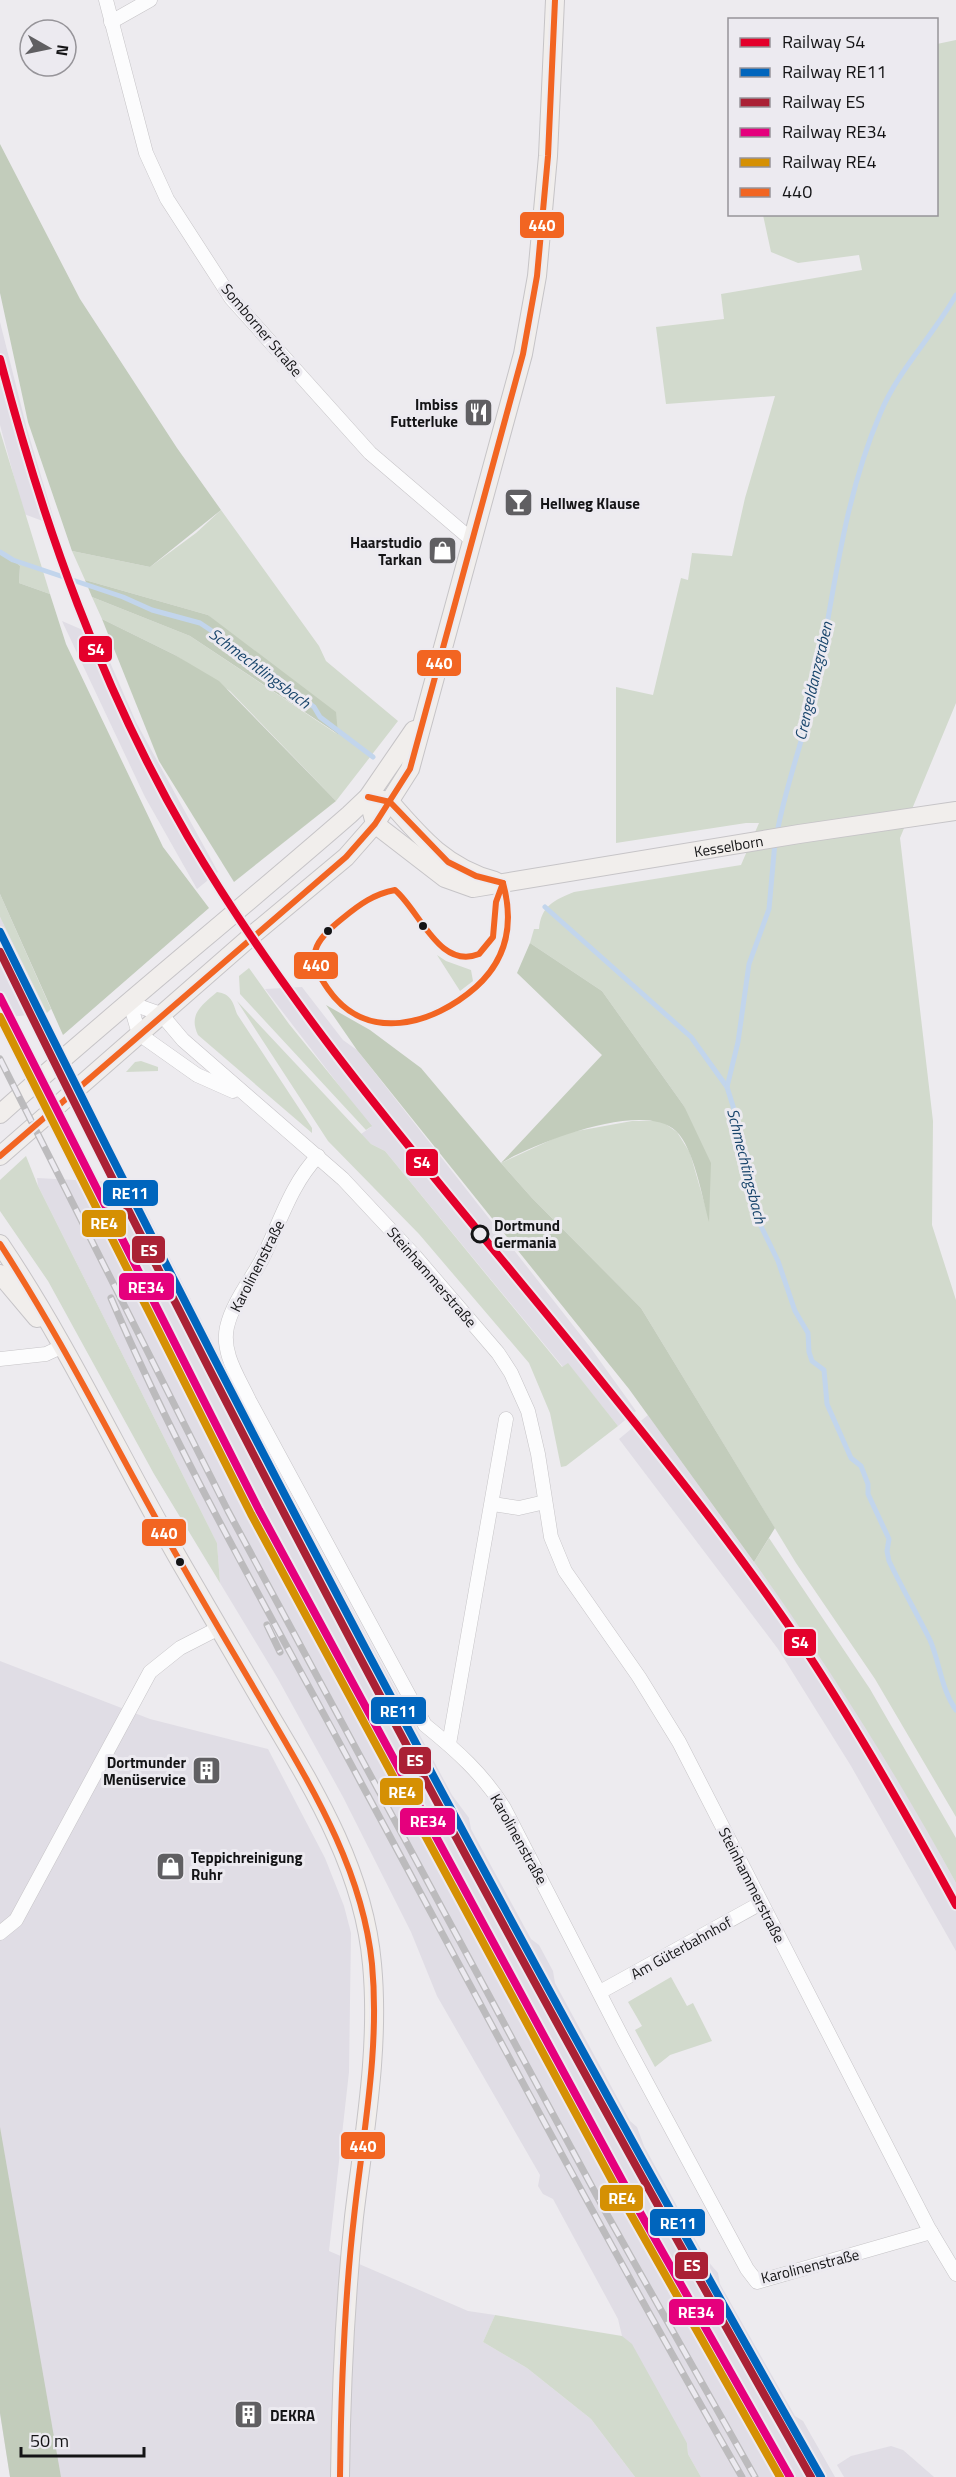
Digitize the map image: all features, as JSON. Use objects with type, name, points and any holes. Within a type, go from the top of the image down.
[{"type":"street","name":"Somborner Straße","points":[[106,0],[146,153],[167,199],[231,298],[370,453],[473,541]]},
{"type":"street","points":[[111,22],[150,0]]},
{"type":"street","points":[[0,1156],[161,1014],[346,857],[375,824],[410,769],[523,354],[537,276],[548,156],[555,0]]},
{"type":"street","points":[[0,1114],[368,797],[423,716]]},
{"type":"street","points":[[368,797],[390,802]]},
{"type":"street","points":[[368,797],[375,824]]},
{"type":"street","name":"Kesselborn","points":[[390,802],[448,862],[476,876],[503,883]]},
{"type":"street","name":"Kesselborn","points":[[375,824],[427,866],[458,885],[474,888],[799,834],[956,812]]},
{"type":"street","points":[[130,1003],[161,1014]]},
{"type":"street","points":[[130,1003],[139,1034]]},
{"type":"street","name":"Steinhammerstraße","points":[[161,1014],[183,1040],[246,1097],[318,1156],[369,1205],[498,1353],[511,1373],[533,1430],[551,1537],[565,1571],[639,1677],[679,1742],[931,2232],[956,2274]]},
{"type":"street","name":"Steinhammerstraße","points":[[139,1034],[197,1075],[246,1097]]},
{"type":"street","name":"Karolinenstraße","points":[[318,1156],[303,1171],[278,1227],[227,1326],[226,1337],[230,1362],[425,1725],[449,1744],[491,1787],[504,1808],[747,2270],[757,2282],[931,2232]]},
{"type":"street","points":[[0,1244],[43,1310],[61,1347],[334,1831],[353,1873],[369,1932],[374,1977],[373,2042],[348,2282],[341,2406],[340,2477]]},
{"type":"street","points":[[0,1274],[61,1347]]},
{"type":"street","points":[[0,1359],[46,1354],[61,1347]]},
{"type":"street","points":[[449,1744],[493,1504],[506,1419]]},
{"type":"street","points":[[493,1504],[519,1508],[545,1502]]},
{"type":"street","points":[[0,1934],[16,1920],[150,1672],[180,1648],[219,1628]]},
{"type":"street","name":"Am Güterbahnhof","points":[[600,1992],[762,1904]]},
{"type":"shaded area","points":[[956,40],[956,703],[900,838],[933,1121],[932,1225],[956,1300],[956,1817],[875,1679],[796,1563],[641,1308],[532,1198],[501,1163],[566,1133],[632,1121],[661,1121],[677,1132],[690,1153],[709,1219],[684,1106],[602,991],[530,943],[534,929],[539,929],[546,909],[555,901],[574,892],[741,865],[759,823],[746,823],[616,843],[616,687],[653,695],[681,578],[688,580],[692,553],[732,556],[745,498],[775,396],[666,404],[656,327],[724,319],[721,294],[862,270],[859,255],[798,263],[771,252],[763,216],[938,216],[938,44]]},
{"type":"shaded area","points":[[0,322],[27,429],[56,526],[24,514],[0,425]]},
{"type":"shaded area","points":[[0,431],[50,594],[19,583],[20,566],[0,550]]},
{"type":"shaded area","points":[[221,510],[319,646],[326,661],[398,721],[336,801],[230,691],[175,655],[102,619],[92,597],[190,636],[337,734],[208,615],[85,580],[72,551],[150,567],[196,533]]},
{"type":"shaded area","points":[[62,621],[99,637],[136,722],[218,872],[197,889],[145,797]]},
{"type":"shaded area","points":[[0,894],[51,1009],[47,1013],[0,917]]},
{"type":"shaded area","points":[[0,917],[47,1013],[0,1018]]},
{"type":"shaded area","points":[[437,955],[446,961],[471,970],[473,981],[460,991]]},
{"type":"shaded area","points":[[249,968],[289,1024],[372,1126],[366,1130],[240,994],[239,976]]},
{"type":"shaded area","points":[[302,987],[343,1040],[357,1050],[590,1347],[636,1411],[618,1426],[568,1364],[563,1367],[385,1151],[371,1144],[361,1134],[371,1127],[265,989]]},
{"type":"shaded area","points":[[217,992],[231,999],[237,1014],[312,1128],[312,1133],[198,1035],[195,1021],[198,1010]]},
{"type":"shaded area","points":[[237,1001],[371,1144],[385,1151],[562,1367],[568,1363],[618,1426],[566,1466],[561,1467],[550,1413],[529,1363],[419,1234],[328,1141]]},
{"type":"shaded area","points":[[141,1061],[158,1067],[158,1071],[126,1072],[135,1062]]},
{"type":"shaded area","points":[[26,1156],[38,1186],[217,1543],[220,1583],[154,1474],[48,1281],[0,1211],[0,1180]]},
{"type":"shaded area","points":[[37,1178],[132,1183],[284,1483],[452,1795],[469,1818],[471,1829],[531,1939],[539,1945],[553,1971],[555,1983],[630,2121],[637,2127],[644,2146],[706,2259],[718,2273],[720,2284],[795,2416],[803,2421],[835,2477],[701,2477],[688,2454],[687,2443],[622,2336],[618,2319],[553,2199],[543,2194],[538,2186],[540,2175],[437,1996],[411,1932],[343,1797],[278,1679],[220,1583],[217,1543],[38,1186]]},
{"type":"shaded area","points":[[648,1415],[818,1651],[904,1788],[956,1883],[956,1951],[851,1766],[778,1649],[619,1439]]},
{"type":"shaded area","points":[[769,1538],[870,1689],[956,1838],[956,1883],[860,1719],[754,1562]]},
{"type":"shaded area","points":[[0,1661],[150,1719],[268,1749],[325,1858],[344,1906],[351,1933],[349,2072],[329,2251],[468,2311],[495,2315],[483,2342],[527,2368],[591,2419],[635,2477],[10,2477],[0,2413]]},
{"type":"shaded area","points":[[671,1977],[687,2006],[693,2003],[712,2041],[670,2055],[655,2067],[635,2030],[642,2026],[628,2002]]},
{"type":"shaded area","points":[[495,2315],[622,2336],[632,2344],[687,2443],[688,2454],[701,2477],[635,2477],[591,2419],[527,2368],[483,2342]]},
{"type":"shaded area","points":[[891,2446],[903,2450],[934,2477],[844,2477],[837,2465],[851,2456]]},
{"type":"green space","points":[[0,144],[80,299],[177,448],[221,510],[150,567],[72,551],[28,422],[0,293]]},
{"type":"green space","points":[[0,550],[20,566],[19,583],[50,594],[66,644],[163,847],[209,908],[63,1035],[0,894]]},
{"type":"green space","points":[[85,580],[208,615],[336,712],[338,734],[190,636],[92,597]]},
{"type":"green space","points":[[102,619],[175,655],[219,681],[336,801],[234,882],[159,761]]},
{"type":"green space","points":[[530,943],[602,991],[684,1106],[711,1163],[709,1222],[688,1149],[676,1131],[660,1123],[639,1120],[615,1122],[589,1128],[538,1145],[501,1163],[602,1055],[517,973]]},
{"type":"green space","points":[[326,1005],[370,1030],[421,1068],[532,1198],[641,1308],[775,1528],[754,1562],[629,1389],[357,1050]]},
{"type":"green space","points":[[0,2127],[61,2477],[10,2477],[0,2413]]},
{"type":"waterway","name":"Crengeldanzgraben","points":[[777,833],[786,792],[815,691],[842,540],[868,445],[887,398],[956,295]]},
{"type":"waterway","name":"Schmechtlingsbach","points":[[0,552],[13,560],[123,597],[152,610],[200,623],[221,637],[232,650],[272,674],[314,707],[320,717],[373,757]]},
{"type":"waterway","name":"Crengeldanzgraben","points":[[727,1087],[738,1042],[749,964],[769,909],[775,842]]},
{"type":"waterway","name":"Schmechtingsbach","points":[[545,907],[691,1037],[727,1087],[738,1122],[758,1220],[778,1261],[795,1311],[808,1333],[812,1361],[824,1370],[827,1404],[851,1458],[861,1466],[868,1484],[868,1494],[889,1539],[887,1551],[889,1561],[930,1640],[944,1685],[956,1710]]},
{"type":"railway","points":[[0,1059],[228,1511],[604,2209],[755,2477]]},
{"type":"railway","points":[[111,1298],[168,1421],[230,1542],[596,2218],[742,2477]]},
{"type":"railway","points":[[267,1625],[280,1652]]},
{"type":"rail line","name":"S4","points":[[0,359],[36,483],[78,605],[128,723],[188,837],[282,982],[334,1051],[441,1186],[658,1451],[759,1583],[846,1713],[956,1905]]},
{"type":"rail line","name":"RE11","points":[[0,932],[196,1323],[398,1711],[713,2287],[821,2477]]},
{"type":"rail line","name":"ES","points":[[0,952],[193,1338],[394,1721],[600,2100],[811,2477]]},
{"type":"rail line","name":"RE34","points":[[0,997],[259,1510],[629,2193],[790,2477]]},
{"type":"rail line","name":"RE4","points":[[0,1017],[251,1514],[621,2197],[780,2477]]},
{"type":"transit line","name":"440","points":[[0,1156],[346,857],[375,824],[410,769],[523,354],[537,276],[548,156],[555,0]]},
{"type":"transit line","name":"440","points":[[368,797],[390,802],[448,862],[476,876],[503,883]]},
{"type":"transit line","name":"440","points":[[503,883],[508,912],[507,926],[505,939],[495,965],[476,987],[440,1011],[420,1019],[400,1023],[380,1023],[361,1017],[344,1006],[328,989],[316,967],[315,958],[319,942],[333,926],[361,904],[380,894],[395,890],[441,946],[453,954],[465,957],[479,954],[493,937],[496,902],[503,883]]},
{"type":"transit line","name":"440","points":[[0,1244],[71,1362],[158,1523],[305,1777],[336,1837],[359,1899],[372,1964],[374,2028],[345,2314],[340,2477]]},
{"type":"place","name":"Imbiss Futterluke","points":[[479,413]]},
{"type":"place","name":"Hellweg Klause","points":[[519,503]]},
{"type":"place","name":"Haarstudio Tarkan","points":[[443,551]]},
{"type":"place","name":"Dortmund Germania","points":[[480,1234]]},
{"type":"place","name":"Dortmunder Menüservice","points":[[207,1771]]},
{"type":"place","name":"Teppichreinigung Ruhr","points":[[170,1866]]},
{"type":"place","name":"DEKRA","points":[[249,2415]]}]
